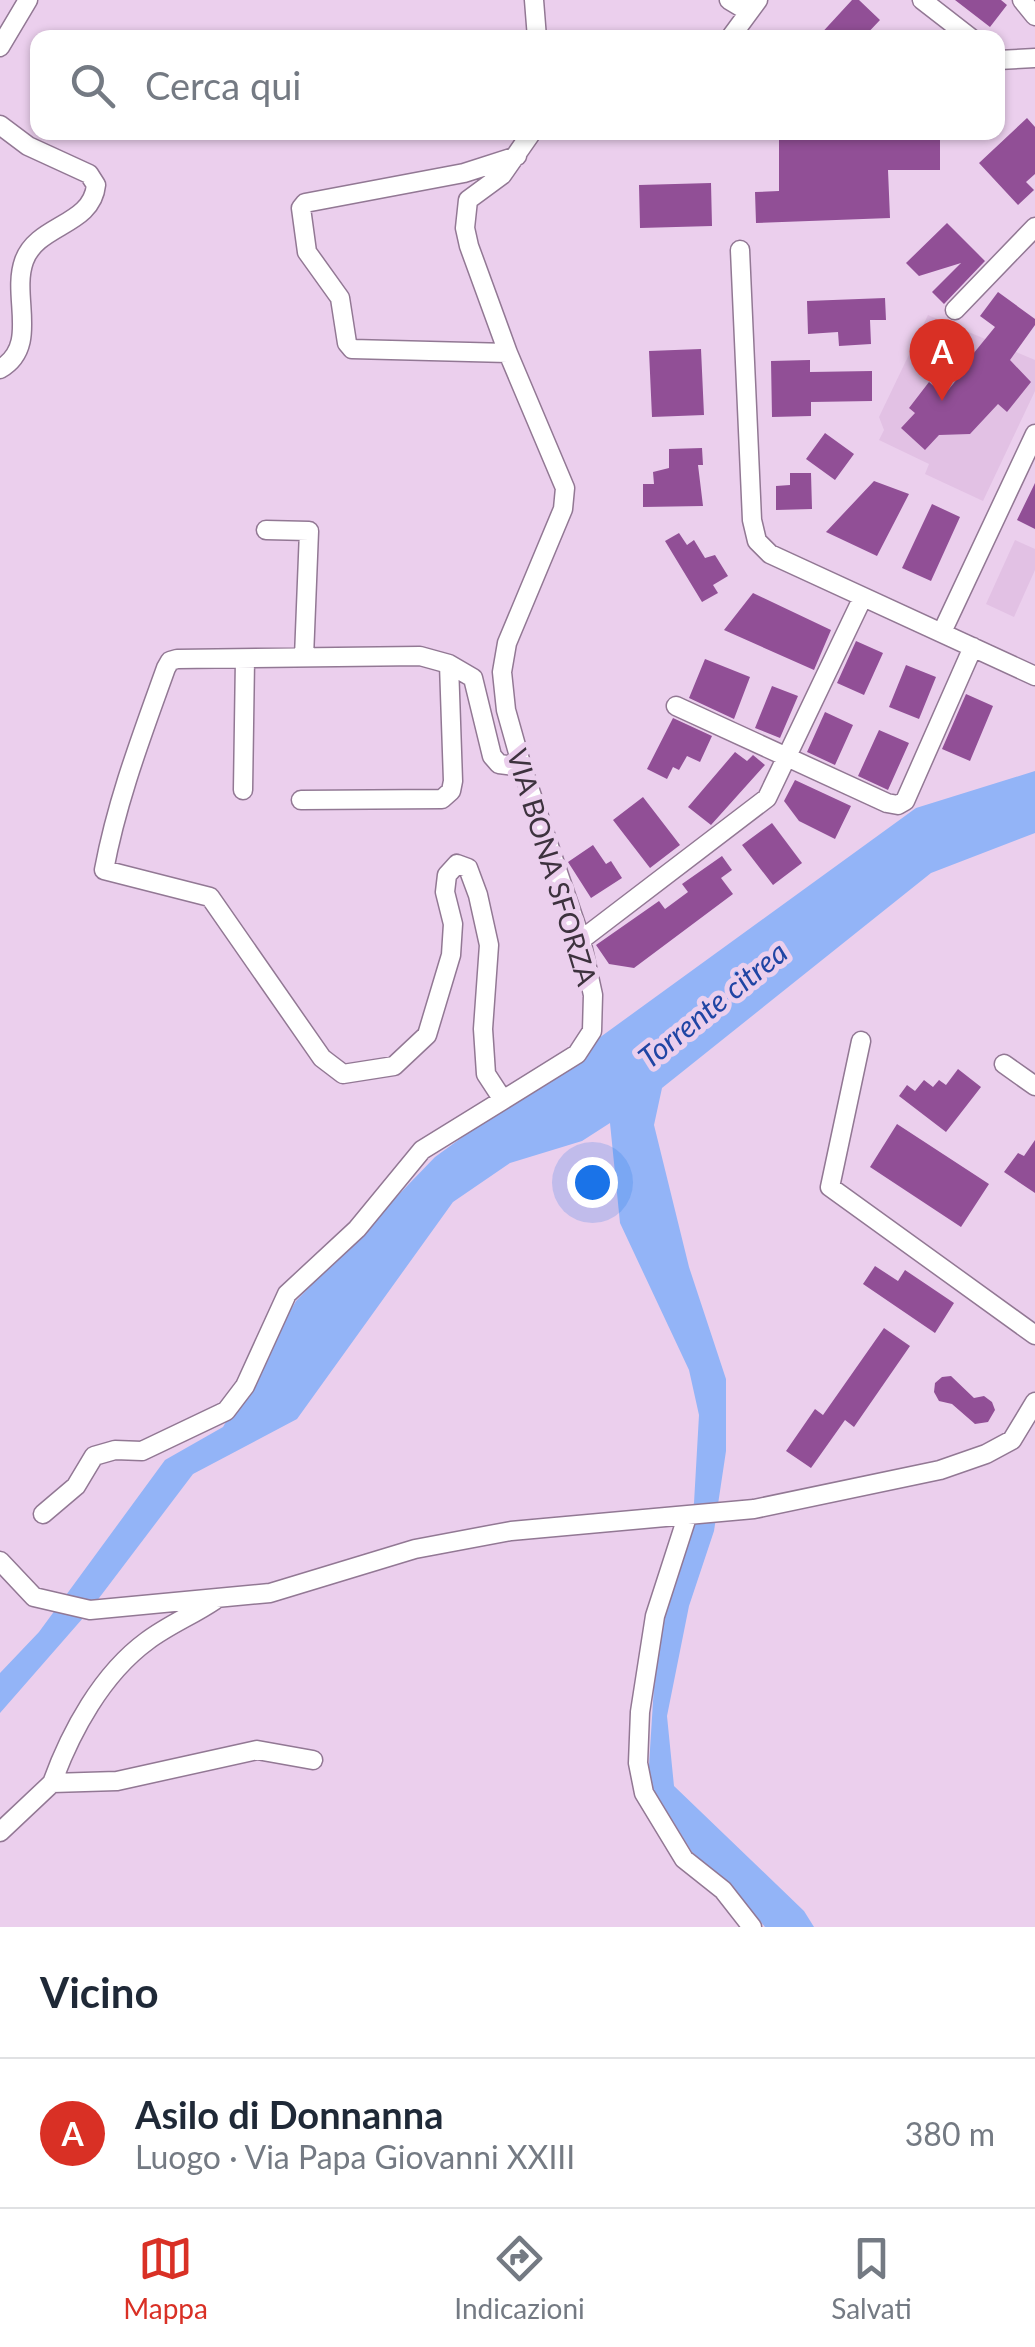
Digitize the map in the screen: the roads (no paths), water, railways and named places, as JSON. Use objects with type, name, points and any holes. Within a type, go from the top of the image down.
[{"type":"street","points":[[0,47],[28,0]]},
{"type":"street","points":[[534,0],[537,30]]},
{"type":"street","points":[[730,0],[753,6],[736,30]]},
{"type":"street","points":[[922,0],[961,30]]},
{"type":"street","points":[[1022,0],[1035,16]]},
{"type":"street","points":[[1005,59],[1035,58]]},
{"type":"street","points":[[0,125],[28,146],[88,174],[96,184],[84,212],[49,232],[28,252],[20,280],[22,341],[13,359],[0,370]]},
{"type":"street","name":"VIA BONA SFORZA","points":[[43,1514],[76,1486],[94,1456],[114,1450],[142,1451],[226,1411],[245,1386],[288,1294],[357,1229],[422,1150],[577,1054],[592,1031],[593,995],[580,940],[522,768],[506,710],[502,672],[507,642],[563,509],[566,488],[508,353],[469,246],[464,213],[468,200],[502,175],[527,140]]},
{"type":"street","points":[[508,353],[352,349],[340,298],[307,252],[301,208],[306,203],[464,174],[518,156]]},
{"type":"street","points":[[955,310],[1035,227]]},
{"type":"street","points":[[740,250],[756,541],[770,554],[1035,676]]},
{"type":"street","points":[[942,632],[1035,434]]},
{"type":"street","points":[[266,530],[308,531],[304,658]]},
{"type":"street","points":[[580,940],[767,798],[863,597]]},
{"type":"street","points":[[676,706],[886,803],[898,805],[905,801],[973,647]]},
{"type":"street","points":[[504,1100],[486,1074],[483,1012],[489,945],[468,868],[457,864],[447,874],[446,892],[453,924],[451,955],[427,1034],[394,1066],[343,1074],[322,1058],[210,897],[104,870],[114,815],[170,661],[420,656],[448,664],[472,678],[492,756],[500,764],[522,768]]},
{"type":"street","points":[[243,790],[245,659]]},
{"type":"street","points":[[301,800],[448,796],[453,781],[448,664]]},
{"type":"street","points":[[861,1041],[830,1187],[1035,1335]]},
{"type":"street","points":[[1004,1064],[1035,1086]]},
{"type":"street","points":[[0,1562],[41,1600],[90,1610],[270,1593],[414,1550],[510,1532],[720,1514],[940,1470],[1012,1440],[1035,1402]]},
{"type":"street","points":[[687,1517],[655,1616],[640,1712],[638,1763],[644,1793],[684,1859],[724,1890],[752,1927]]},
{"type":"street","points":[[0,1832],[52,1783],[101,1687],[147,1641],[219,1597]]},
{"type":"street","points":[[52,1783],[118,1781],[257,1750],[313,1760]]},
{"type":"water","name":"Torrente citrea","points":[[1035,771],[1035,833],[931,873],[662,1088],[654,1125],[689,1267],[726,1379],[726,1451],[714,1531],[689,1606],[667,1716],[674,1786],[804,1911],[814,1927],[765,1927],[732,1888],[692,1852],[648,1781],[655,1670],[664,1610],[694,1503],[699,1415],[689,1370],[620,1223],[610,1123],[582,1141],[510,1163],[453,1202],[297,1419],[193,1474],[90,1610],[0,1713],[0,1673],[39,1632],[165,1460],[223,1427],[296,1301],[435,1157],[916,808]]},
{"type":"place","name":"Asilo di Donnanna","points":[[942,401]]}]
